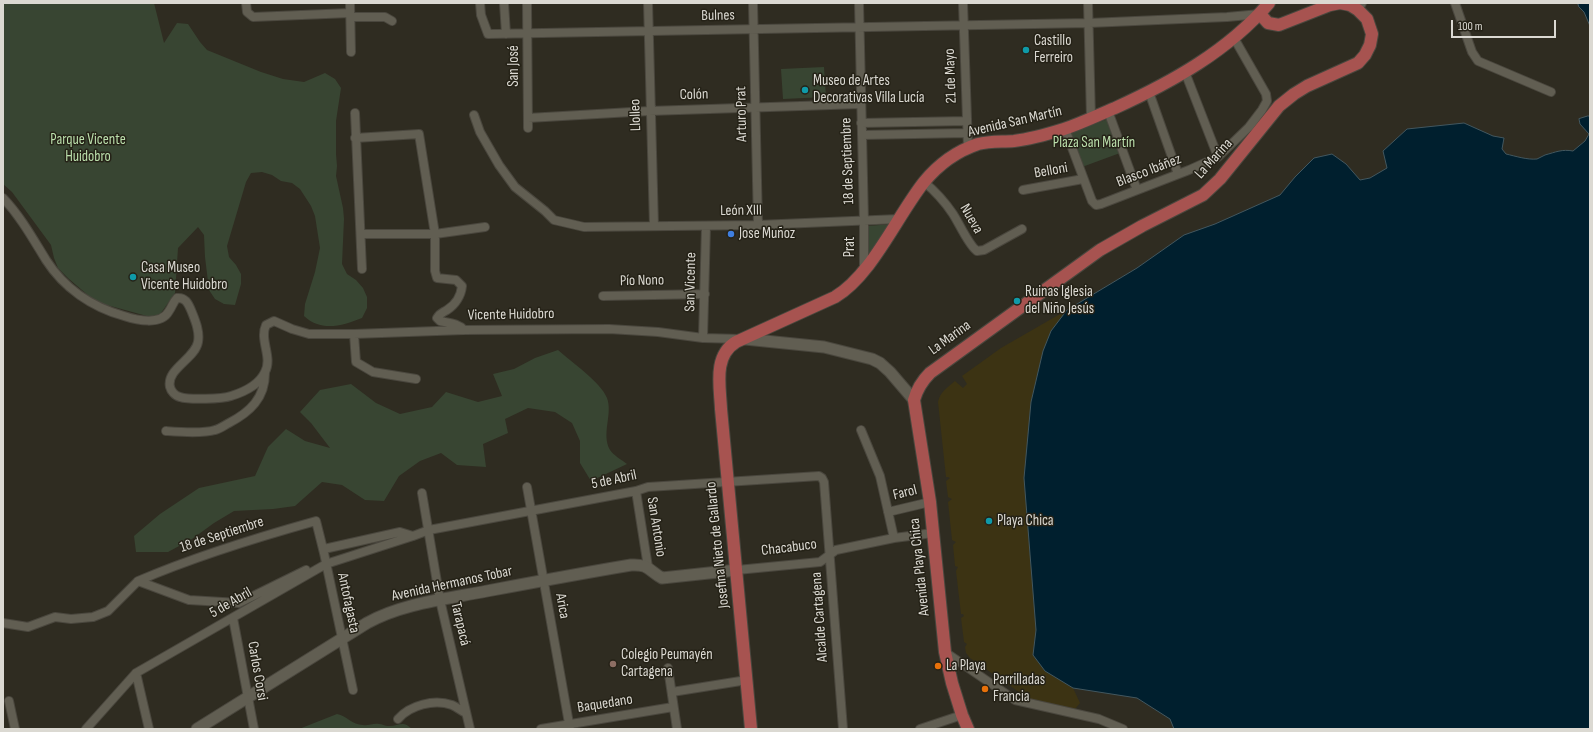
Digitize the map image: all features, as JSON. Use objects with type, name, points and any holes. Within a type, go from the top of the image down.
[{"type":"main road","name":"Avenida San Martín","points":[[721,358],[732,345],[835,297],[853,284],[864,272],[932,171],[942,164],[968,148],[987,142],[1033,138],[1064,129],[1149,92],[1209,57],[1234,38],[1260,14],[1269,3]]},
{"type":"main road","name":"La Marina","points":[[914,400],[921,383],[930,373],[1081,263],[1125,235],[1196,199],[1209,190],[1220,179],[1279,106],[1307,86],[1358,63],[1368,50],[1372,34],[1367,19],[1360,6],[1334,4],[1279,25],[1268,23],[1260,14]]},
{"type":"main road","name":"Josefina Nieto de Gallardo","points":[[721,358],[719,373],[720,409],[737,570],[751,729]]},
{"type":"main road","name":"Avenida Playa Chica","points":[[914,400],[930,502],[945,652],[962,715],[968,729]]},
{"type":"street","points":[[246,3],[247,12],[253,17],[351,15],[385,17],[392,21]]},
{"type":"street","points":[[350,3],[350,52]]},
{"type":"street","name":"Bulnes","points":[[480,3],[481,15],[488,34],[1089,23],[1227,17],[1260,14]]},
{"type":"street","points":[[504,3],[506,34]]},
{"type":"street","name":"San José","points":[[527,3],[528,128]]},
{"type":"street","name":"Llolleo","points":[[648,3],[649,111],[654,226]]},
{"type":"street","name":"Arturo Prat","points":[[753,3],[758,225]]},
{"type":"street","name":"18 de Septiembre","points":[[859,3],[864,222]]},
{"type":"street","name":"21 de Mayo","points":[[963,3],[968,148]]},
{"type":"street","points":[[1088,3],[1091,118]]},
{"type":"street","points":[[1455,3],[1472,52],[1478,61],[1551,92]]},
{"type":"street","name":"Blasco Ibáñez","points":[[1064,129],[1092,201],[1096,205],[1218,157],[1249,127],[1267,101],[1266,94],[1234,38]]},
{"type":"street","points":[[1185,72],[1218,157]]},
{"type":"street","points":[[1149,92],[1178,174]]},
{"type":"street","name":"Colón","points":[[528,118],[649,111],[861,104]]},
{"type":"street","points":[[1108,111],[1137,190]]},
{"type":"street","points":[[355,113],[362,269]]},
{"type":"street","name":"León XIII","points":[[474,115],[480,132],[499,165],[515,187],[554,220],[584,227],[758,225],[864,222],[899,219]]},
{"type":"street","points":[[861,123],[967,121]]},
{"type":"street","points":[[862,135],[967,133]]},
{"type":"street","points":[[355,138],[419,134],[435,234],[435,271],[437,278],[456,280],[462,286],[462,293],[458,300],[448,310],[440,312],[437,318],[440,321],[457,325],[464,330]]},
{"type":"street","name":"Belloni","points":[[1023,190],[1083,179]]},
{"type":"street","name":"Nueva","points":[[924,182],[947,206],[960,224],[971,246],[977,251],[984,250],[1022,229]]},
{"type":"street","points":[[3,198],[22,221],[56,274],[79,295],[97,306],[127,317],[148,321],[159,318],[169,312],[176,298],[186,300],[197,327],[198,343],[192,353],[173,373],[170,379],[170,386],[173,392],[178,396],[210,399],[230,397],[242,393],[254,385],[265,372]]},
{"type":"street","name":"Prat","points":[[864,222],[864,272]]},
{"type":"street","name":"San Vicente","points":[[703,338],[706,226]]},
{"type":"street","points":[[360,234],[435,234],[485,227]]},
{"type":"street","name":"Pío Nono","points":[[603,296],[704,294]]},
{"type":"street","name":"Vicente Huidobro","points":[[265,372],[268,358],[264,330],[266,325],[271,322],[277,322],[292,329],[309,334],[464,330],[609,329],[658,332],[703,338],[745,339],[824,347],[872,359],[890,372],[914,400]]},
{"type":"street","points":[[354,334],[356,362],[373,372],[416,379]]},
{"type":"street","points":[[166,431],[184,433],[215,430],[242,416],[252,408],[260,397],[264,385],[265,372]]},
{"type":"street","points":[[861,430],[880,476],[894,538]]},
{"type":"street","name":"5 de Abril","points":[[86,729],[136,673],[326,564],[429,530],[636,491],[648,486],[819,476],[822,478]]},
{"type":"street","name":"Alcalde Cartagena","points":[[822,478],[843,729]]},
{"type":"street","name":"Arica","points":[[527,487],[569,726]]},
{"type":"street","name":"San Antonio","points":[[636,491],[648,567]]},
{"type":"street","name":"Tarapacá","points":[[422,493],[440,600],[466,713]]},
{"type":"street","name":"Farol","points":[[888,512],[930,502]]},
{"type":"street","name":"18 de Septiembre","points":[[138,581],[183,562],[249,540],[316,521]]},
{"type":"street","name":"Antofagasta","points":[[316,521],[324,549],[353,690]]},
{"type":"street","name":"5 de Abril","points":[[324,549],[400,532],[413,536]]},
{"type":"street","name":"Chacabuco","points":[[648,567],[662,578],[820,562],[836,550],[894,538],[933,533]]},
{"type":"street","points":[[3,623],[28,627],[55,617],[71,619],[93,617],[108,611],[138,581],[190,600],[239,603],[313,566],[326,564]]},
{"type":"street","name":"Avenida Hermanos Tobar","points":[[197,729],[342,639],[390,612],[440,600],[631,565],[640,564],[648,567]]},
{"type":"street","name":"Carlos Corsi","points":[[233,618],[254,729]]},
{"type":"street","points":[[945,652],[1015,700],[1099,719],[1123,729]]},
{"type":"street","points":[[668,668],[676,729]]},
{"type":"street","points":[[136,673],[148,729]]},
{"type":"street","points":[[672,692],[747,680]]},
{"type":"street","points":[[9,701],[14,729]]},
{"type":"street","points":[[398,718],[412,708],[426,704],[450,705],[466,713],[470,729]]},
{"type":"street","name":"Baquedano","points":[[541,729],[569,726],[673,708]]},
{"type":"street","points":[[920,729],[962,715]]},
{"type":"green space","name":"Parque Vicente Huidobro","points":[[3,3],[154,3],[164,43],[177,23],[188,24],[207,50],[261,72],[283,79],[304,82],[325,73],[335,79],[341,88],[336,121],[336,176],[344,219],[342,264],[347,274],[356,280],[363,288],[367,297],[367,308],[362,318],[339,325],[325,326],[317,324],[304,316],[305,304],[315,272],[320,248],[315,216],[311,206],[300,189],[292,183],[281,181],[272,175],[262,172],[251,173],[246,182],[227,246],[229,257],[241,274],[241,284],[235,305],[224,304],[215,299],[209,290],[204,235],[198,227],[178,248],[175,293],[161,313],[154,318],[96,302],[69,279],[58,268],[51,245],[12,192],[3,184]]},
{"type":"green space","points":[[824,67],[826,97],[783,99],[781,69]]},
{"type":"green space","name":"Plaza San Martín","points":[[1108,119],[1120,153],[1082,167],[1069,134]]},
{"type":"green space","points":[[893,224],[867,263],[867,226]]},
{"type":"green space","points":[[558,350],[585,372],[604,392],[607,398],[609,411],[607,431],[608,444],[611,452],[627,464],[591,481],[580,463],[580,441],[572,423],[555,412],[528,408],[505,419],[508,433],[483,444],[486,467],[457,465],[441,453],[420,461],[399,476],[384,501],[365,500],[342,485],[322,482],[295,506],[234,511],[192,539],[168,552],[136,552],[134,536],[160,514],[199,488],[255,476],[268,447],[286,429],[305,441],[330,448],[311,423],[300,412],[320,390],[351,384],[376,403],[400,414],[432,407],[446,392],[478,402],[502,396],[493,374],[514,369],[535,358]]},
{"type":"green space","points":[[337,714],[359,725],[381,724],[391,726],[405,724],[412,729],[299,729]]},
{"type":"sand","name":"Playa Chica","points":[[1067,310],[1051,331],[1043,351],[1031,402],[1024,478],[1036,630],[1033,655],[1045,671],[1073,688],[1080,703],[1075,709],[1029,699],[970,658],[966,653],[965,647],[967,644],[964,642],[961,618],[964,616],[961,614],[956,571],[958,567],[955,566],[953,545],[956,542],[952,540],[948,502],[952,499],[948,497],[946,481],[950,478],[946,477],[938,402],[942,393],[955,381],[963,388],[967,384],[962,376],[1001,348]]},
{"type":"water","points":[[1578,3],[1590,3],[1590,26],[1584,12],[1579,7]]},
{"type":"water","points":[[1590,116],[1590,729],[1174,729],[1170,719],[1137,698],[1073,688],[1045,671],[1033,655],[1036,630],[1024,478],[1031,402],[1043,351],[1051,331],[1067,310],[1137,268],[1184,235],[1215,224],[1280,195],[1314,158],[1332,154],[1346,164],[1360,180],[1370,178],[1387,168],[1383,151],[1407,129],[1464,123],[1493,136],[1504,138],[1502,149],[1506,154],[1537,159],[1559,151],[1573,151],[1585,141],[1589,134],[1580,124],[1579,119]]},
{"type":"place","name":"Castillo Ferreiro","points":[[1026,50]]},
{"type":"place","name":"Museo de Artes Decorativas Villa Lucía","points":[[805,90]]},
{"type":"place","name":"Jose Muñoz","points":[[731,234]]},
{"type":"place","name":"Casa Museo Vicente Huidobro","points":[[133,277]]},
{"type":"place","name":"Ruinas Iglesia del Niño Jesús","points":[[1017,301]]},
{"type":"place","name":"Playa Chica","points":[[989,521]]},
{"type":"place","name":"Colegio Peumayén Cartagena","points":[[613,664]]},
{"type":"place","name":"La Playa","points":[[938,666]]},
{"type":"place","name":"Parrilladas Francia","points":[[985,689]]}]
